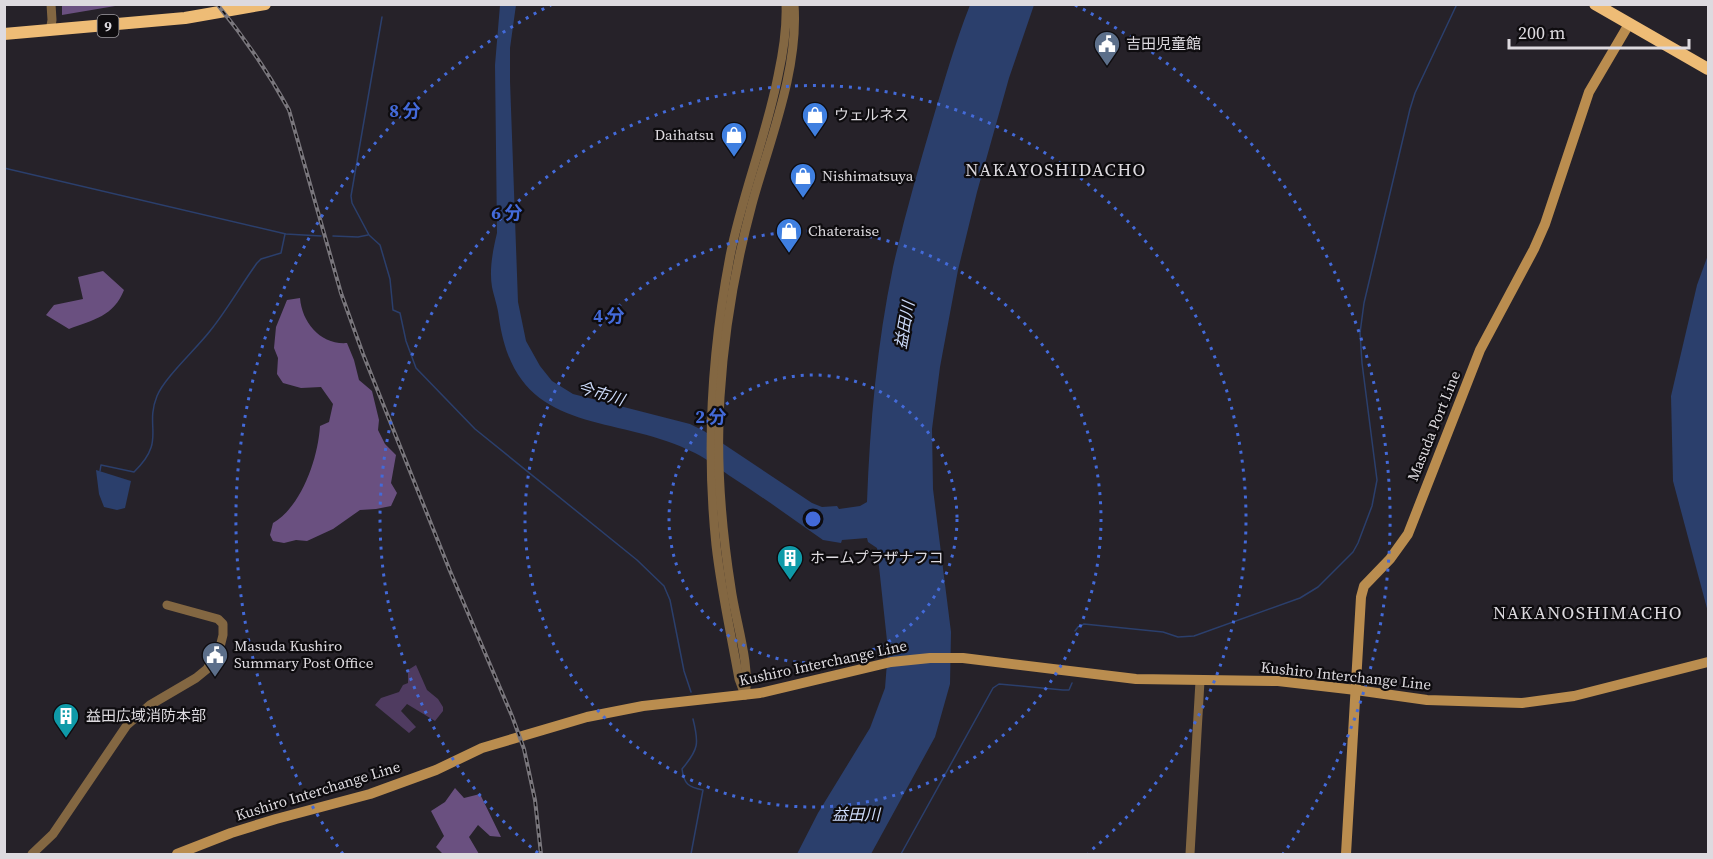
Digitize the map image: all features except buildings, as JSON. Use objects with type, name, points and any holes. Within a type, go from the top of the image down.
[{"type":"highway","name":"9","points":[[4,34],[123,25],[212,14],[266,4]]},
{"type":"highway","points":[[1594,4],[1708,69]]},
{"type":"main road","name":"Masuda Port Line","points":[[1346,855],[1361,597],[1364,586],[1390,559],[1408,534],[1479,350],[1534,249],[1545,224],[1589,92],[1629,24]]},
{"type":"main road","name":"Kushiro Interchange Line","points":[[177,855],[231,833],[370,794],[436,770],[482,748],[587,717],[643,706],[777,690],[871,666],[930,658],[963,658],[1136,679],[1278,681],[1427,700],[1522,703],[1575,696],[1708,662]]},
{"type":"street","points":[[50,31],[51,4]]},
{"type":"street","points":[[745,695],[739,679],[716,544],[714,369],[722,300],[731,253],[775,92],[782,55],[786,4]]},
{"type":"street","points":[[715,431],[736,270],[787,78],[793,45],[794,4]]},
{"type":"street","points":[[32,855],[53,834],[127,725],[150,705],[196,678],[207,669],[215,657],[223,635],[223,624],[218,620],[167,605]]},
{"type":"street","points":[[1190,855],[1200,681]]},
{"type":"shaded area","points":[[62,4],[121,5],[62,15]]},
{"type":"shaded area","points":[[103,271],[124,290],[115,306],[109,311],[94,320],[69,329],[46,315],[54,305],[83,299],[78,277]]},
{"type":"shaded area","points":[[300,298],[305,316],[314,331],[329,340],[347,343],[359,380],[372,391],[379,420],[378,430],[385,444],[396,455],[391,483],[397,493],[391,506],[360,510],[333,529],[307,541],[296,540],[284,543],[273,541],[270,535],[273,523],[292,505],[307,480],[316,452],[320,426],[329,422],[333,404],[321,387],[301,388],[283,383],[277,374],[278,358],[274,348],[276,327],[287,300]]},
{"type":"shaded area","points":[[416,665],[427,690],[438,699],[443,711],[435,721],[407,704],[401,711],[416,727],[409,733],[375,705],[381,698],[399,692],[403,685],[408,683],[408,670]]},
{"type":"shaded area","points":[[455,788],[464,798],[480,794],[501,837],[490,836],[478,825],[469,837],[479,854],[443,854],[436,847],[444,836],[431,811],[445,802]]},
{"type":"water","name":"益田川","points":[[500,5],[516,5],[510,48],[510,81],[518,302],[526,341],[540,366],[552,381],[573,394],[690,424],[812,503],[822,507],[837,506],[839,509],[860,506],[867,502],[875,384],[893,267],[932,122],[970,5],[1034,5],[1009,78],[958,270],[940,367],[932,429],[933,489],[951,632],[950,684],[935,737],[871,854],[797,854],[818,813],[870,728],[885,688],[888,650],[877,548],[868,542],[867,538],[842,540],[841,543],[823,540],[695,453],[663,440],[572,415],[547,403],[525,384],[509,357],[492,287],[491,273],[497,233],[495,65]]},
{"type":"water","points":[[1708,255],[1708,612],[1673,481],[1671,396],[1697,285]]},
{"type":"water","points":[[96,470],[131,481],[125,508],[117,510],[104,507],[99,494]]},
{"type":"waterway","points":[[1075,631],[1084,624],[1163,632],[1178,637],[1194,636],[1300,598],[1318,587],[1353,552],[1372,506],[1377,480],[1362,363],[1360,333],[1364,303],[1410,109],[1415,93],[1457,4]]},
{"type":"waterway","points":[[382,17],[351,196],[352,203],[369,235],[380,245],[390,279],[393,310],[400,313],[406,341],[416,368],[475,429],[637,560],[664,586],[670,600],[684,671],[691,692]]},
{"type":"waterway","points":[[4,168],[286,234],[321,236]]},
{"type":"waterway","points":[[100,471],[101,465],[134,472],[144,461],[150,451],[154,407],[161,389],[216,323],[257,263],[261,259],[281,253],[285,234]]},
{"type":"waterway","points":[[333,236],[368,235]]},
{"type":"waterway","points":[[901,854],[993,688],[999,684],[1069,690],[1072,683]]},
{"type":"waterway","points":[[691,854],[703,790],[688,784],[682,769],[695,751],[697,740],[693,719]]},
{"type":"railway","points":[[217,4],[255,55],[289,110],[341,293],[363,354],[524,749],[535,800],[541,854]]},
{"type":"place","name":"吉田児童館","points":[[1107,67]]},
{"type":"place","name":"ウェルネス","points":[[815,138]]},
{"type":"place","name":"Daihatsu","points":[[734,158]]},
{"type":"place","name":"Nishimatsuya","points":[[803,199]]},
{"type":"place","name":"Chateraise","points":[[789,254]]},
{"type":"place","name":"ホームプラザナフコ","points":[[790,581]]},
{"type":"place","name":"Masuda Kushiro Summary Post Office","points":[[215,678]]},
{"type":"place","name":"益田広域消防本部","points":[[66,739]]},
{"type":"district","name":"NAKAYOSHIDACHO","points":[[1056,170]]},
{"type":"district","name":"NAKANOSHIMACHO","points":[[1588,613]]},
{"type":"water label","name":"今市川","points":[[601,393]]}]
